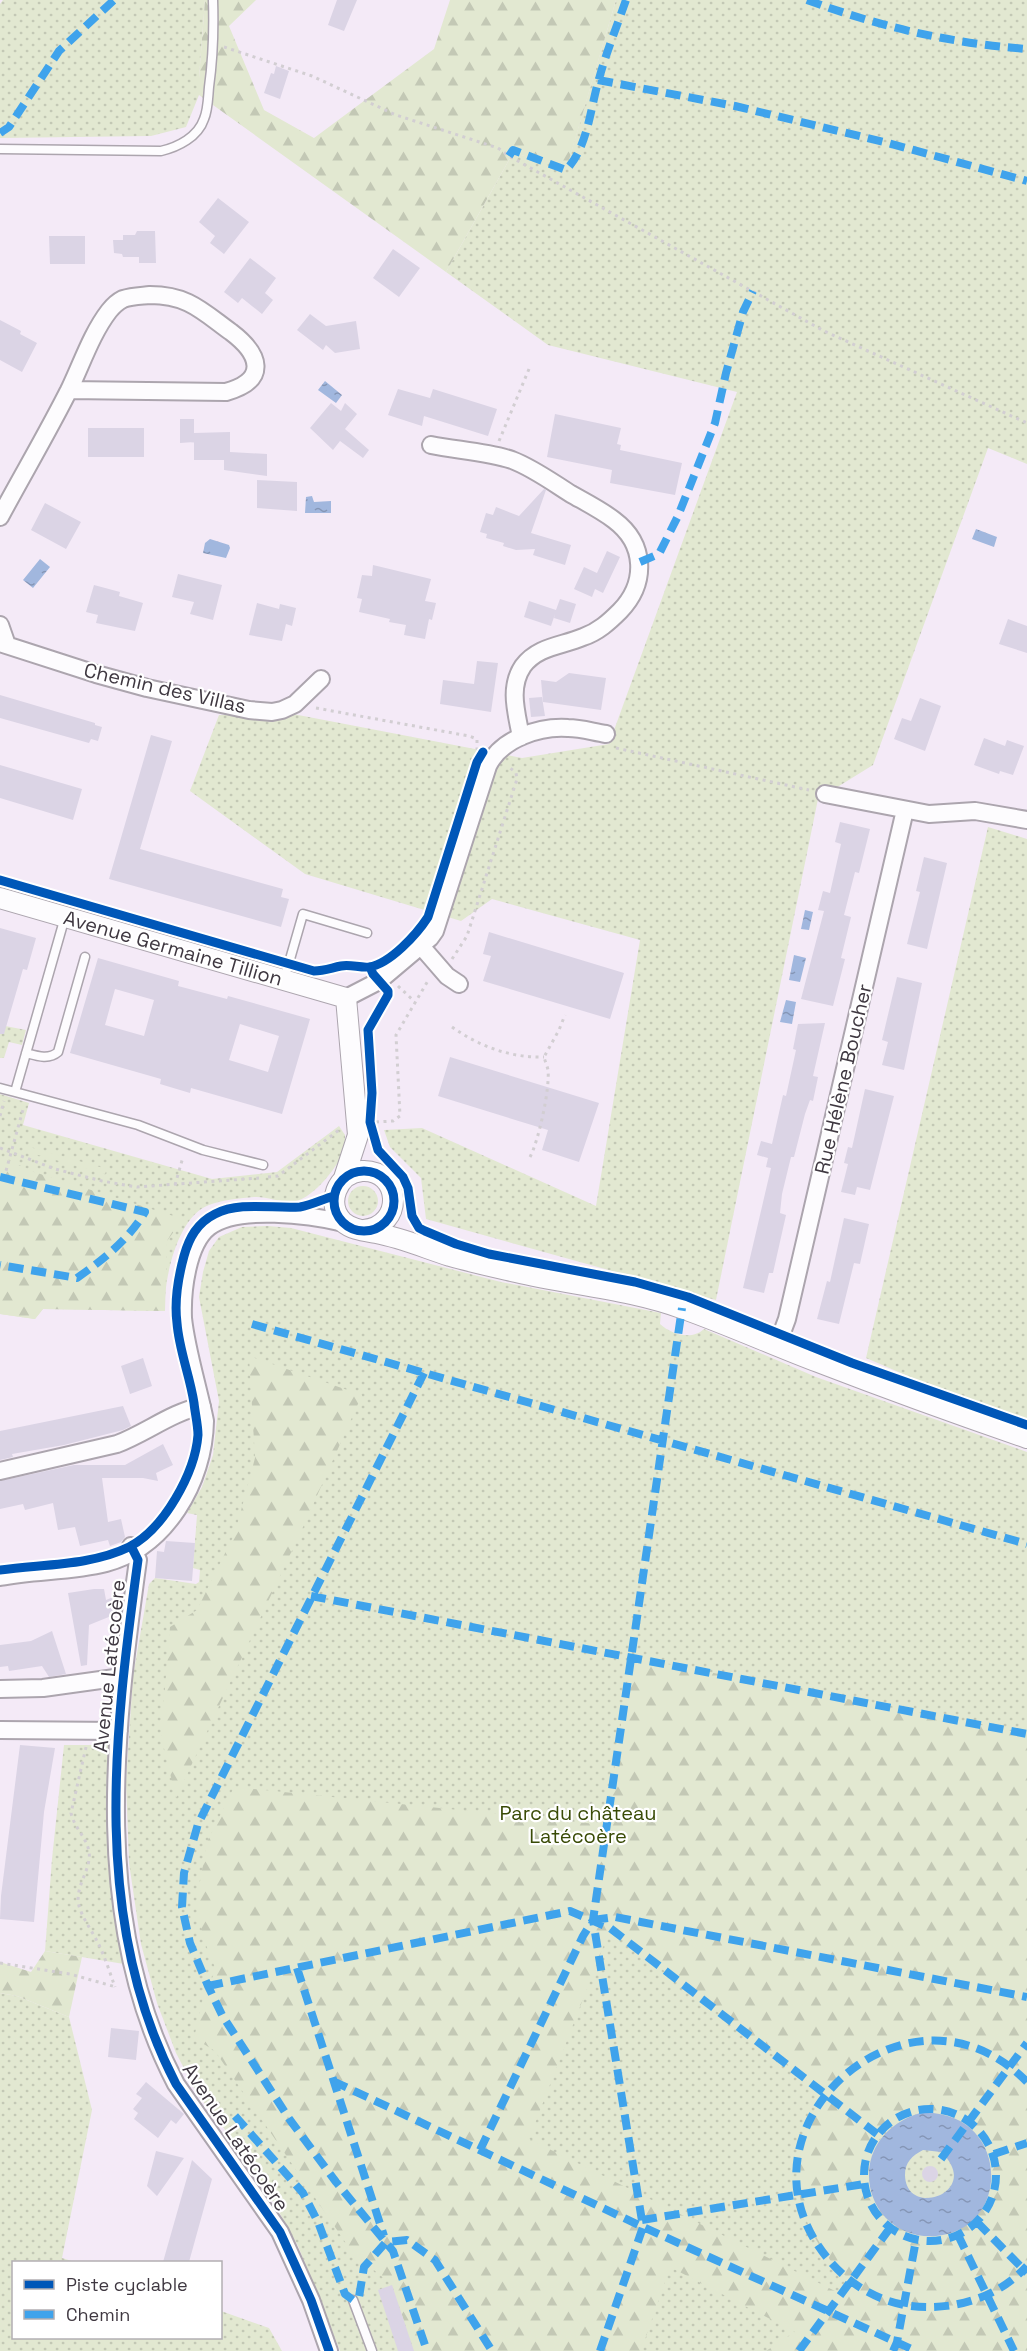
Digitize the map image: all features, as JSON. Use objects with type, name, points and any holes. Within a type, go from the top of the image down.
[{"type":"street","points":[[0,517],[69,390],[108,312],[116,304],[136,296],[166,295],[188,302],[246,343],[256,361],[251,378],[245,384],[226,392],[69,390]]},
{"type":"street","points":[[431,445],[504,458],[527,467],[614,520],[636,545],[640,575],[631,597],[607,623],[582,638],[546,648],[524,665],[515,686],[514,698],[521,737]]},
{"type":"street","points":[[0,626],[4,644]]},
{"type":"street","name":"Chemin des Villas","points":[[4,644],[96,674],[200,700],[272,712],[295,704],[321,679]]},
{"type":"street","points":[[415,1243],[399,1218],[390,1186],[378,1175],[369,1160],[346,998],[379,981],[430,938],[438,924],[488,766],[484,757],[521,737],[557,728],[570,728],[607,740]]},
{"type":"street","points":[[825,794],[929,814],[975,811],[1027,820]]},
{"type":"street","name":"Rue Hélène Boucher","points":[[777,1346],[787,1319],[905,810]]},
{"type":"street","name":"Avenue Germaine Tillion","points":[[0,898],[346,998]]},
{"type":"street","points":[[421,946],[441,969],[459,984]]},
{"type":"street","points":[[344,1223],[334,1204],[336,1189],[344,1178],[364,1123]]},
{"type":"street","points":[[344,1178],[364,1171],[378,1175]]},
{"type":"street","points":[[364,1230],[382,1224],[390,1215],[394,1202]]},
{"type":"street","points":[[0,1577],[104,1563],[147,1544],[165,1526],[182,1502],[194,1477],[205,1438],[205,1421],[183,1320],[183,1299],[192,1254],[200,1236],[209,1227],[227,1218],[245,1215],[310,1215],[415,1243],[463,1259],[638,1296],[682,1308],[777,1346],[1027,1438]]},
{"type":"street","points":[[0,1470],[117,1444],[168,1419],[202,1406]]},
{"type":"street","name":"Avenue Latécoère","points":[[133,1549],[138,1560],[122,1677],[115,1804],[117,1867],[130,1963],[164,2061],[176,2084],[280,2232],[311,2300],[329,2351]]},
{"type":"street","points":[[0,1689],[43,1688],[122,1677]]},
{"type":"street","points":[[0,1730],[119,1731]]},
{"type":"lane","points":[[0,149],[161,151],[173,148],[196,132],[204,120],[214,44],[213,0]]},
{"type":"lane","points":[[284,980],[303,914],[367,933]]},
{"type":"lane","points":[[15,1092],[65,917]]},
{"type":"lane","points":[[26,1053],[43,1057],[54,1056],[58,1052],[85,957]]},
{"type":"lane","points":[[0,1088],[138,1125],[187,1144],[263,1165]]},
{"type":"lane","points":[[353,2300],[372,2351]]},
{"type":"path","points":[[214,44],[312,76],[396,115],[498,148],[824,331],[1027,423]]},
{"type":"path","points":[[492,457],[530,369]]},
{"type":"path","points":[[0,1148],[55,1169],[102,1181],[137,1186],[175,1185],[278,1176],[364,1123],[393,1121],[400,1116],[396,1035],[428,980],[456,955],[467,936],[517,779],[516,773],[512,768],[484,757],[477,749],[477,739],[469,736],[295,704]]},
{"type":"path","points":[[607,740],[825,794]]},
{"type":"path","points":[[396,984],[414,1001]]},
{"type":"path","points":[[530,1157],[541,1131],[548,1069],[544,1057],[565,1015]]},
{"type":"path","points":[[452,1027],[484,1046],[525,1056],[544,1057]]},
{"type":"path","points":[[4,1178],[27,1096]]},
{"type":"path","points":[[175,1185],[187,1144]]},
{"type":"path","points":[[86,1750],[70,1813],[89,1851],[78,1894],[80,1906],[100,1946],[115,1987]]},
{"type":"path","points":[[0,1964],[70,1974],[139,1993]]},
{"type":"green space","points":[[3,0],[205,0],[199,95],[186,127],[151,136],[0,138],[0,4]]},
{"type":"green space","points":[[205,0],[256,0],[229,26],[264,110],[314,138],[434,49],[450,0],[616,0],[567,167],[513,153],[446,272],[199,95]]},
{"type":"green space","points":[[616,0],[1027,0],[1027,464],[988,448],[873,765],[818,799],[716,1300],[426,1219],[421,1178],[390,1147],[384,1130],[422,1128],[596,1206],[640,940],[492,899],[461,921],[305,874],[190,791],[219,715],[293,714],[522,758],[609,744],[737,392],[548,345],[446,272],[513,153],[567,166]]},
{"type":"green space","points":[[988,827],[1027,839],[1027,1427],[866,1358]]},
{"type":"green space","points":[[0,1025],[26,1030],[22,1045],[9,1042],[4,1058],[0,1058]]},
{"type":"green space","points":[[0,1094],[29,1103],[23,1125],[212,1179],[277,1172],[339,1126],[345,1135],[344,1147],[332,1172],[303,1199],[291,1202],[259,1197],[237,1199],[214,1203],[198,1212],[188,1222],[174,1251],[167,1284],[165,1311],[43,1309],[35,1319],[0,1314]]},
{"type":"green space","points":[[26,1146],[107,1169],[105,1174],[24,1151]]},
{"type":"green space","points":[[0,1156],[34,1172],[183,1219],[167,1241],[165,1311],[43,1309],[35,1319],[0,1314]]},
{"type":"green space","points":[[363,1186],[374,1190],[378,1201],[374,1212],[363,1216],[352,1212],[348,1201],[352,1190]]},
{"type":"green space","name":"Parc du château Latécoère","points":[[242,1227],[291,1228],[501,1282],[661,1313],[660,1324],[675,1333],[693,1335],[704,1329],[816,1377],[1027,1452],[1027,2351],[340,2351],[298,2246],[275,2205],[230,2136],[198,2095],[176,2053],[157,2003],[141,1944],[129,1863],[126,1782],[133,1676],[149,1584],[155,1578],[196,1584],[199,1582],[200,1570],[193,1568],[197,1515],[187,1513],[202,1487],[213,1455],[219,1401],[199,1297],[203,1272],[209,1251],[219,1237]]},
{"type":"green space","points":[[249,1356],[362,1395],[176,1798],[161,1736],[170,1627],[197,1610],[235,1533],[255,1458]]},
{"type":"green space","points":[[631,1657],[1027,1734],[1027,2266],[1024,2270],[1027,2273],[1027,2351],[766,2351],[795,2332],[670,2267],[641,2351],[414,2351],[392,2285],[352,2252],[215,2051],[194,2038],[204,1994],[216,1970],[204,1940],[196,1904],[207,1842],[234,1787],[606,1825]],"holes":[[[610,1929],[824,2094],[811,2119],[802,2144],[798,2169],[799,2193],[805,2216],[816,2239],[831,2260],[851,2281],[841,2294],[529,2139]],[[920,2113],[935,2113],[977,2134],[944,2234],[913,2232],[894,2223],[879,2208],[874,2195],[873,2156],[881,2137],[897,2123]]]},
{"type":"green space","points":[[64,1745],[113,1745],[109,1839],[124,1964],[45,1951]]},
{"type":"green space","points":[[45,1951],[82,1957],[69,2017],[17,1996],[0,1993],[0,1962],[31,1972]]},
{"type":"green space","points":[[0,1993],[17,1996],[69,2017],[92,2110],[62,2258],[72,2261],[12,2261],[12,2339],[222,2339],[222,2311],[269,2328],[282,2351],[0,2351]]},
{"type":"water","points":[[325,381],[342,395],[336,403],[318,390]]},
{"type":"water","points":[[312,496],[314,502],[331,501],[331,513],[305,513],[306,497]]},
{"type":"water","points":[[976,529],[997,537],[994,547],[972,539]]},
{"type":"water","points":[[210,539],[229,545],[226,558],[203,553],[205,543]]},
{"type":"water","points":[[40,559],[50,567],[33,588],[23,580]]},
{"type":"water","points":[[805,910],[813,912],[809,930],[801,929]]},
{"type":"water","points":[[794,955],[806,958],[800,982],[789,980]]},
{"type":"water","points":[[786,1000],[796,1002],[792,1024],[780,1022]]},
{"type":"water","points":[[920,2113],[950,2117],[971,2129],[985,2148],[991,2170],[989,2193],[979,2214],[961,2229],[936,2236],[911,2233],[891,2222],[877,2206],[870,2186],[870,2164],[878,2143],[894,2126]],"holes":[[[923,2150],[941,2152],[952,2166],[954,2179],[949,2189],[940,2195],[928,2198],[917,2196],[909,2189],[905,2175],[908,2163],[912,2157]]]},
{"type":"building","points":[[337,0],[357,0],[344,31],[328,25]]},
{"type":"building","points":[[276,66],[289,71],[280,99],[264,93]]},
{"type":"building","points":[[218,198],[249,222],[224,254],[210,243],[215,236],[199,222]]},
{"type":"building","points":[[137,231],[155,231],[156,263],[139,263],[139,257],[123,257],[122,254],[114,253],[113,240],[123,240],[123,235],[135,235]]},
{"type":"building","points":[[49,236],[85,236],[85,264],[50,264]]},
{"type":"building","points":[[393,249],[420,268],[399,297],[373,278]]},
{"type":"building","points":[[250,258],[276,278],[265,293],[273,300],[262,314],[242,298],[238,303],[224,292]]},
{"type":"building","points":[[310,314],[326,326],[356,321],[360,349],[335,353],[326,345],[323,350],[297,330]]},
{"type":"building","points":[[0,320],[37,343],[22,372],[0,360]]},
{"type":"building","points":[[398,389],[430,398],[433,389],[497,409],[488,436],[424,416],[422,426],[388,415]]},
{"type":"building","points":[[331,403],[341,411],[345,403],[357,414],[345,429],[369,450],[363,458],[340,441],[333,450],[310,428]]},
{"type":"building","points":[[555,414],[621,428],[617,444],[621,445],[620,450],[682,463],[675,495],[610,483],[612,470],[547,457]]},
{"type":"building","points":[[180,419],[194,419],[194,442],[180,443]]},
{"type":"building","points":[[88,428],[144,428],[144,457],[88,457]]},
{"type":"building","points":[[230,432],[230,452],[267,454],[267,476],[224,470],[224,460],[194,460],[194,433]]},
{"type":"building","points":[[257,480],[297,482],[297,511],[257,508]]},
{"type":"building","points":[[544,489],[546,490],[531,533],[571,545],[565,565],[533,555],[535,549],[516,550],[503,546],[504,543],[486,538],[487,534],[480,532],[486,513],[493,515],[496,507],[519,516]]},
{"type":"building","points":[[45,503],[81,522],[66,549],[31,530]]},
{"type":"building","points":[[607,551],[620,557],[603,593],[595,589],[592,597],[574,589],[584,567],[597,573]]},
{"type":"building","points":[[373,565],[431,579],[425,601],[436,603],[432,620],[429,619],[425,639],[404,635],[406,625],[359,612],[362,599],[357,598],[362,575],[372,576]]},
{"type":"building","points":[[178,574],[222,585],[213,620],[190,614],[194,602],[172,597]]},
{"type":"building","points":[[94,585],[120,592],[119,596],[143,603],[135,631],[96,623],[98,615],[86,612]]},
{"type":"building","points":[[560,599],[576,604],[570,623],[554,618],[555,614],[551,626],[524,617],[529,601],[556,610]]},
{"type":"building","points":[[257,603],[279,609],[280,604],[296,608],[292,626],[286,624],[282,641],[249,635]]},
{"type":"building","points":[[1008,619],[1027,626],[1027,653],[999,644]]},
{"type":"building","points":[[477,661],[498,663],[491,712],[440,704],[443,680],[474,684]]},
{"type":"building","points":[[569,673],[606,678],[601,710],[543,702],[541,680],[556,682]]},
{"type":"building","points":[[0,695],[95,723],[102,727],[98,741],[91,739],[89,743],[0,718]]},
{"type":"building","points":[[542,697],[545,716],[531,717],[529,698]]},
{"type":"building","points":[[920,698],[941,706],[925,751],[894,739],[902,718],[911,721]]},
{"type":"building","points":[[151,735],[172,741],[140,849],[283,889],[281,897],[289,899],[281,927],[109,879]]},
{"type":"building","points":[[984,738],[1005,746],[1007,740],[1024,746],[1013,775],[1000,771],[999,774],[974,765]]},
{"type":"building","points":[[0,765],[82,789],[73,820],[0,798]]},
{"type":"building","points":[[840,822],[870,829],[859,873],[855,872],[844,915],[851,917],[841,958],[845,959],[833,1006],[801,999],[824,911],[818,910],[823,891],[830,893],[841,844],[835,842]]},
{"type":"building","points":[[924,857],[947,863],[927,949],[907,944],[920,892],[916,891]]},
{"type":"building","points":[[0,928],[36,938],[27,970],[23,969],[4,1034],[0,1034]]},
{"type":"building","points":[[489,932],[624,973],[610,1019],[483,981],[491,956],[483,954]]},
{"type":"building","points":[[98,958],[179,981],[178,986],[227,999],[228,996],[310,1019],[282,1114],[191,1088],[190,1093],[160,1084],[161,1079],[70,1053]],"holes":[[[115,989],[154,1000],[144,1036],[105,1025]],[[240,1024],[279,1036],[268,1072],[229,1060]]]},
{"type":"building","points":[[897,977],[922,983],[904,1070],[882,1065],[888,1042],[882,1040]]},
{"type":"building","points":[[825,1023],[813,1076],[818,1077],[813,1101],[810,1100],[805,1114],[782,1194],[780,1213],[786,1215],[773,1273],[769,1273],[764,1293],[743,1288],[771,1168],[766,1167],[768,1158],[757,1155],[761,1141],[772,1144],[796,1050],[793,1049],[798,1024]]},
{"type":"building","points":[[450,1057],[599,1103],[579,1162],[542,1150],[548,1130],[438,1096]]},
{"type":"building","points":[[865,1089],[894,1096],[870,1190],[857,1187],[855,1195],[841,1192],[848,1164],[844,1163],[848,1147],[852,1148]]},
{"type":"building","points":[[844,1218],[869,1224],[860,1264],[854,1263],[839,1324],[817,1319],[827,1281],[830,1282]]},
{"type":"building","points":[[143,1358],[152,1386],[130,1394],[121,1366]]},
{"type":"building","points":[[123,1406],[131,1426],[123,1430],[64,1445],[12,1454],[13,1457],[0,1460],[0,1431]]},
{"type":"building","points":[[163,1444],[173,1465],[156,1473],[158,1481],[143,1478],[102,1478],[108,1522],[121,1519],[125,1537],[121,1542],[110,1546],[108,1540],[80,1546],[75,1527],[58,1530],[53,1503],[25,1510],[23,1504],[0,1509],[0,1481],[74,1465],[125,1465]]},
{"type":"building","points":[[166,1541],[195,1543],[192,1581],[155,1578],[157,1551],[164,1552]]},
{"type":"building","points":[[104,1589],[106,1600],[123,1593],[121,1612],[89,1625],[87,1665],[81,1666],[68,1593]]},
{"type":"building","points":[[52,1631],[66,1674],[49,1677],[42,1666],[9,1671],[8,1666],[0,1667],[0,1645],[31,1641]]},
{"type":"building","points":[[20,1745],[55,1748],[44,1812],[34,1922],[0,1919]]},
{"type":"building","points":[[111,2028],[139,2031],[136,2060],[108,2057]]},
{"type":"building","points":[[146,2082],[184,2114],[176,2124],[171,2120],[158,2138],[134,2119],[138,2113],[133,2109],[142,2098],[136,2094]]},
{"type":"building","points":[[156,2151],[184,2158],[157,2196],[147,2186]]},
{"type":"building","points":[[192,2160],[212,2179],[189,2261],[163,2261]]},
{"type":"building","points":[[927,2166],[933,2166],[938,2174],[936,2180],[927,2182],[922,2177],[922,2171]]},
{"type":"building","points":[[392,2285],[414,2351],[398,2351],[378,2290]]},
{"type":"marked path","points":[[0,133],[9,127],[59,51],[114,0]]},
{"type":"marked path","points":[[509,156],[513,150],[566,170],[573,161],[584,139],[602,69],[626,0]]},
{"type":"marked path","points":[[807,0],[888,26],[970,43],[1027,49]]},
{"type":"marked path","points":[[598,80],[735,106],[884,142],[1027,181]]},
{"type":"marked path","points":[[640,562],[659,554],[678,516],[715,423],[743,312],[753,291]]},
{"type":"marked path","points":[[0,1177],[145,1212],[115,1248],[77,1278],[0,1265]]},
{"type":"marked path","points":[[600,2351],[643,2227],[593,1920],[682,1308]]},
{"type":"marked path","points":[[252,1324],[1027,1544]]},
{"type":"marked path","points":[[424,1373],[198,1824],[184,1873],[182,1907],[190,1943],[222,2015],[290,2120],[336,2182],[393,2251],[427,2351]]},
{"type":"marked path","points":[[311,1596],[1027,1734]]},
{"type":"marked path","points":[[208,1986],[570,1911],[610,1928],[877,2134]]},
{"type":"marked path","points":[[593,1920],[615,1917],[1027,1997]]},
{"type":"marked path","points":[[480,2150],[583,1936],[593,1920]]},
{"type":"marked path","points":[[297,1968],[384,2236]]},
{"type":"marked path","points":[[1027,2082],[980,2050],[931,2041],[883,2051],[842,2077],[812,2115],[797,2161],[801,2210],[829,2260],[846,2277],[866,2291],[888,2301],[911,2306],[959,2304],[989,2294],[1003,2286],[1027,2266]]},
{"type":"marked path","points":[[941,2159],[1027,2043]]},
{"type":"marked path","points":[[333,2081],[643,2227],[916,2351]]},
{"type":"marked path","points":[[930,2109],[955,2114],[977,2128],[991,2150],[996,2175],[991,2200],[977,2222],[955,2236],[930,2241],[905,2236],[883,2222],[869,2200],[864,2175],[869,2150],[883,2128],[905,2114],[930,2109]]},
{"type":"marked path","points":[[235,2116],[303,2193],[318,2222],[345,2294],[353,2300],[359,2297],[364,2267],[386,2242],[407,2240],[435,2260],[492,2351]]},
{"type":"marked path","points":[[994,2154],[1027,2143]]},
{"type":"marked path","points":[[642,2220],[864,2184]]},
{"type":"marked path","points":[[977,2222],[1027,2273]]},
{"type":"marked path","points":[[799,2351],[890,2228]]},
{"type":"marked path","points":[[958,2235],[1014,2351]]},
{"type":"marked path","points":[[893,2351],[897,2342],[916,2240]]},
{"type":"cycle path","points":[[0,880],[314,971],[344,966],[377,965],[410,940],[428,917],[477,762],[483,752]]},
{"type":"cycle path","points":[[370,967],[388,991],[388,995],[368,1030],[372,1093],[370,1122],[378,1150],[403,1177],[408,1188],[412,1216],[419,1228],[456,1244],[489,1254],[635,1282],[688,1297],[852,1363],[1027,1425]]},
{"type":"cycle path","points":[[364,1171],[385,1180],[394,1201],[385,1222],[364,1231],[343,1222],[334,1201],[343,1180],[364,1171]]},
{"type":"cycle path","points":[[0,1570],[98,1558],[129,1547],[142,1539],[154,1527],[176,1498],[184,1482],[196,1450],[198,1435],[176,1314],[180,1273],[191,1237],[203,1222],[225,1210],[246,1207],[300,1207],[334,1196]]},
{"type":"cycle path","points":[[131,1546],[138,1560],[122,1692],[117,1760],[116,1826],[120,1893],[131,1958],[149,2022],[176,2084],[280,2232],[311,2300],[329,2351]]}]
